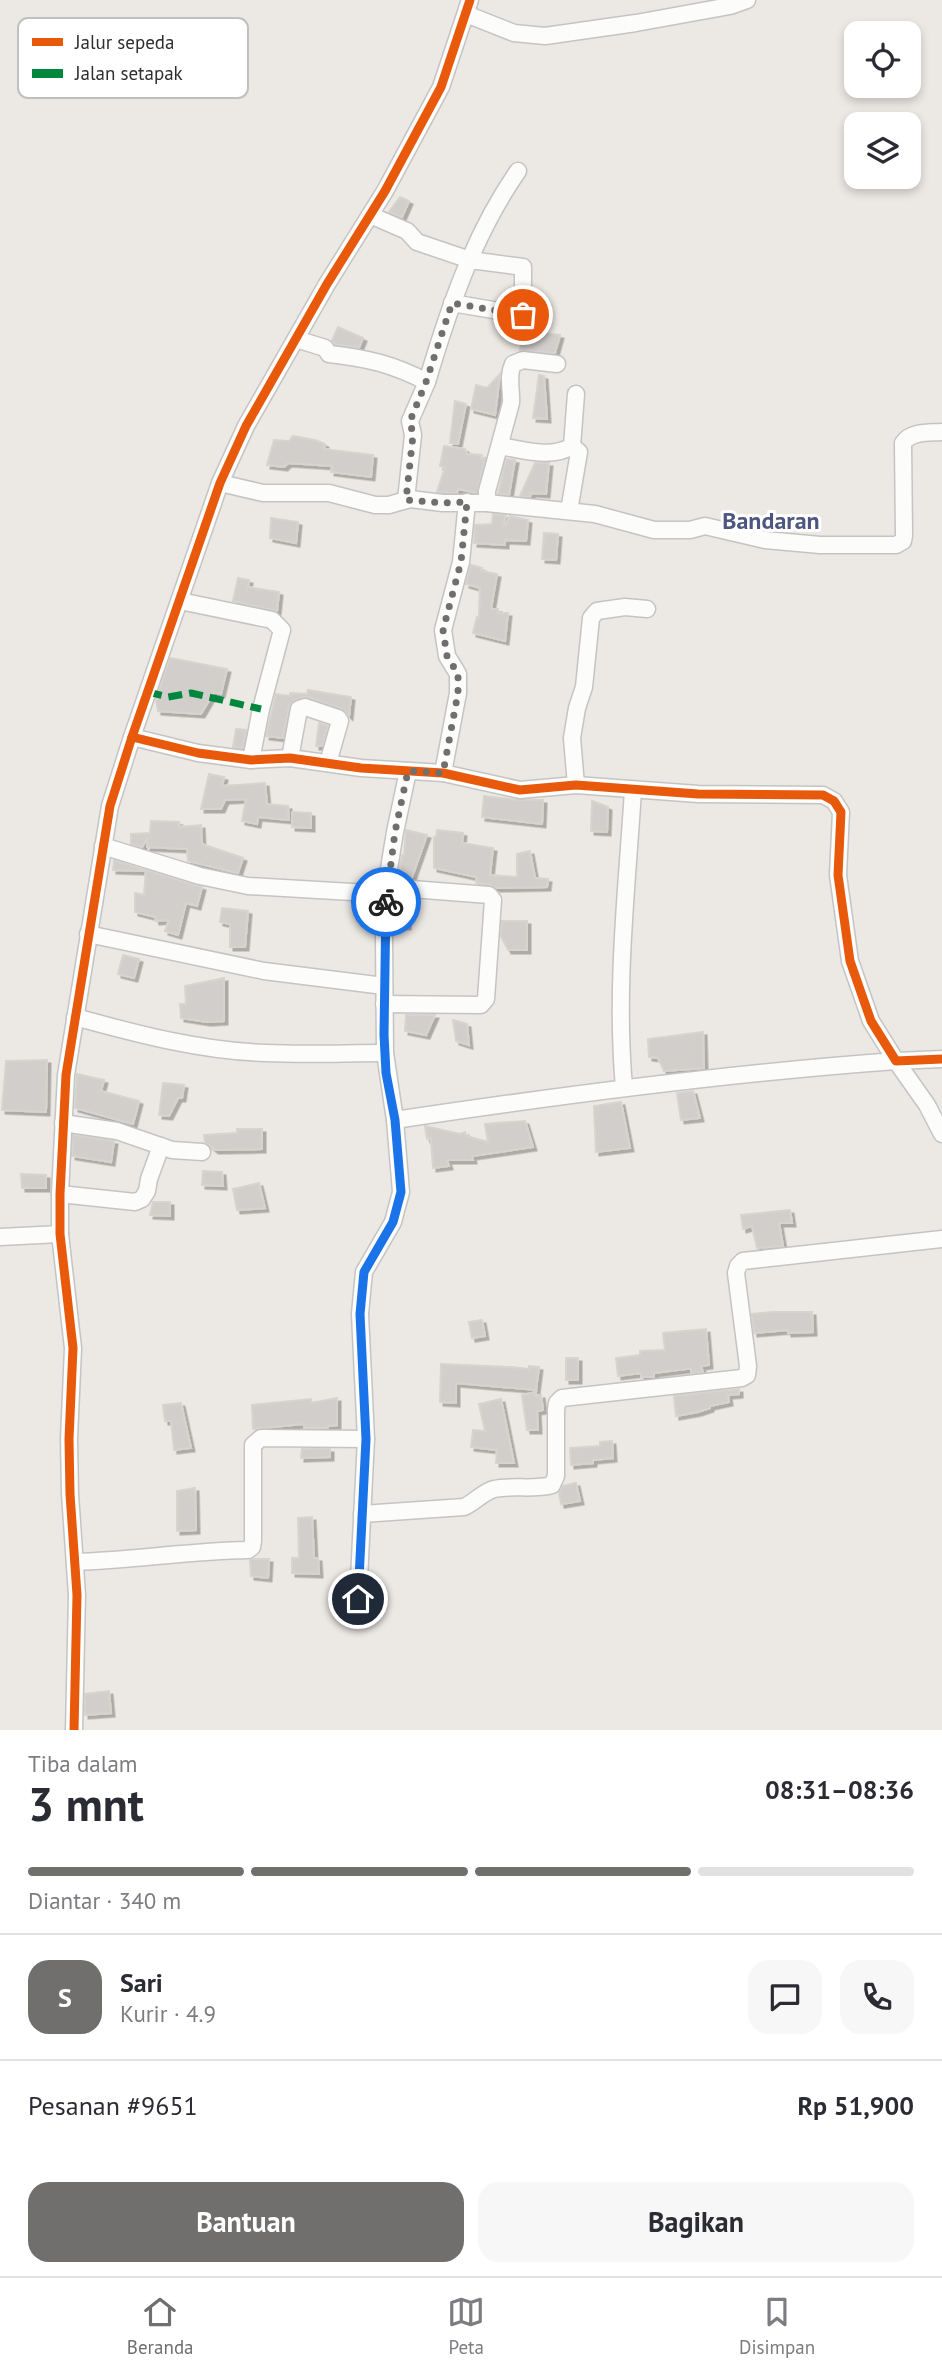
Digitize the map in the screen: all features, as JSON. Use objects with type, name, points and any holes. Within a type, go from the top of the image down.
[{"type":"street","points":[[74,1730],[77,1633],[69,1439],[73,1348],[60,1234],[66,1075],[110,806],[220,483],[246,426],[370,215],[441,87],[468,7],[514,33],[545,36],[649,21],[730,6],[747,0]]},
{"type":"street","points":[[406,500],[413,435],[410,421],[470,260],[502,195],[518,171]]},
{"type":"street","points":[[370,215],[407,230],[417,242],[470,260],[523,267],[523,298],[531,301],[525,321],[452,303]]},
{"type":"street","points":[[296,339],[325,348],[329,354],[365,358],[402,368],[426,382]]},
{"type":"street","points":[[487,503],[487,491],[511,404],[509,376],[513,364],[523,360],[557,364]]},
{"type":"street","points":[[572,446],[576,394]]},
{"type":"street","points":[[220,483],[263,493],[329,493],[375,505],[389,505],[406,500],[487,503],[595,514],[654,530],[678,531],[705,526],[765,540],[820,545],[896,545],[903,541],[904,536],[903,443],[913,435],[942,432]]},
{"type":"street","points":[[500,446],[557,453],[572,446]]},
{"type":"street","points":[[569,511],[579,452],[572,446]]},
{"type":"street","points":[[443,773],[458,693],[458,674],[447,656],[443,630],[461,562],[467,502]]},
{"type":"street","points":[[180,601],[272,620],[282,630],[261,709],[251,760]]},
{"type":"street","points":[[576,785],[572,738],[576,708],[584,687],[591,618],[597,611],[625,607],[647,609]]},
{"type":"street","points":[[290,758],[299,709],[305,708],[338,718],[340,721],[328,764]]},
{"type":"street","points":[[132,737],[198,753],[251,760],[290,758],[328,764],[443,773],[520,790],[576,785],[698,794],[823,795],[834,801],[841,812],[838,875],[850,961],[871,1021],[927,1105],[942,1134]]},
{"type":"street","points":[[358,1599],[366,1439],[360,1314],[364,1272],[393,1222],[401,1192],[395,1120],[385,1053],[384,986],[386,891],[408,771]]},
{"type":"street","points":[[624,1087],[620,1050],[623,936],[633,790]]},
{"type":"street","points":[[103,846],[200,876],[248,886],[489,895],[494,900],[484,1003],[384,1004]]},
{"type":"street","points":[[88,934],[264,971],[384,986]]},
{"type":"street","points":[[75,1017],[132,1033],[228,1049],[264,1053],[385,1053]]},
{"type":"street","points":[[395,1120],[624,1087],[789,1068],[942,1059]]},
{"type":"street","points":[[63,1123],[117,1131],[172,1150],[202,1152]]},
{"type":"street","points":[[60,1194],[135,1202],[142,1199],[161,1146]]},
{"type":"street","points":[[0,1237],[60,1234]]},
{"type":"street","points":[[362,1514],[464,1507],[493,1489],[552,1485],[556,1476],[556,1410],[557,1403],[562,1398],[742,1378],[747,1375],[736,1273],[743,1261],[942,1239]]},
{"type":"street","points":[[75,1562],[127,1560],[214,1550],[248,1550],[253,1542],[255,1441],[261,1438],[366,1439]]},
{"type":"building","points":[[400,197],[409,201],[402,217],[389,212]]},
{"type":"building","points":[[338,327],[363,338],[359,348],[335,344],[332,341]]},
{"type":"building","points":[[537,332],[560,335],[555,353],[520,350],[522,335],[532,336]]},
{"type":"building","points":[[500,374],[495,415],[471,409],[476,385],[487,388]]},
{"type":"building","points":[[539,375],[544,376],[547,419],[533,418]]},
{"type":"building","points":[[455,401],[466,404],[458,444],[450,443]]},
{"type":"building","points":[[293,436],[325,444],[324,449],[373,455],[371,477],[331,472],[332,466],[288,463],[284,467],[267,465],[274,440],[289,441]]},
{"type":"building","points":[[444,446],[465,449],[467,454],[482,455],[481,458],[485,458],[477,493],[458,489],[457,493],[437,492],[445,467],[440,466]]},
{"type":"building","points":[[506,459],[515,460],[509,495],[498,494]]},
{"type":"building","points":[[535,463],[549,463],[546,494],[531,493],[530,497],[520,496]]},
{"type":"building","points":[[493,514],[506,515],[506,525],[510,516],[528,520],[526,541],[505,540],[505,545],[474,543],[475,525],[492,524]]},
{"type":"building","points":[[271,518],[298,522],[296,543],[270,538]]},
{"type":"building","points":[[544,533],[558,534],[556,560],[542,559]]},
{"type":"building","points":[[471,565],[482,568],[481,571],[497,574],[491,609],[498,609],[498,613],[508,613],[505,641],[473,633],[477,617],[479,618],[480,588],[466,584]]},
{"type":"building","points":[[238,578],[249,580],[248,587],[279,592],[277,611],[233,601]]},
{"type":"building","points":[[170,658],[227,669],[221,694],[214,692],[201,714],[158,711],[156,700]]},
{"type":"building","points":[[308,690],[351,697],[349,716],[341,708],[302,697],[289,706],[283,738],[266,736],[276,694],[307,694]]},
{"type":"building","points":[[319,723],[328,726],[322,746],[316,746]]},
{"type":"building","points":[[236,729],[246,730],[243,748],[233,747]]},
{"type":"building","points":[[209,774],[224,777],[222,786],[265,783],[267,804],[288,806],[289,820],[258,817],[257,824],[242,821],[246,799],[225,800],[221,809],[201,809]]},
{"type":"building","points":[[484,796],[543,800],[542,824],[482,817]]},
{"type":"building","points":[[592,801],[608,807],[607,832],[591,831]]},
{"type":"building","points":[[292,812],[311,813],[311,828],[292,827]]},
{"type":"building","points":[[151,821],[179,822],[179,827],[201,825],[202,844],[243,858],[238,873],[188,861],[187,849],[147,847],[147,839],[142,847],[131,844],[131,834],[150,833]]},
{"type":"building","points":[[406,830],[427,835],[412,877],[402,878],[399,874]]},
{"type":"building","points":[[437,830],[463,833],[462,843],[493,848],[490,875],[517,877],[517,854],[530,851],[535,878],[548,879],[547,887],[497,888],[476,883],[476,877],[434,868],[434,837]]},
{"type":"building","points":[[114,860],[145,870],[113,870]]},
{"type":"building","points":[[146,870],[202,887],[197,906],[186,903],[178,935],[165,931],[169,920],[156,921],[155,917],[135,912],[135,893],[144,895]]},
{"type":"building","points":[[396,903],[408,908],[407,926],[395,925]]},
{"type":"building","points":[[222,908],[248,911],[245,947],[230,947],[230,924],[220,922]]},
{"type":"building","points":[[502,921],[527,921],[527,950],[508,950],[501,936]]},
{"type":"building","points":[[123,955],[139,959],[134,978],[118,974]]},
{"type":"building","points":[[224,978],[224,1021],[207,1022],[181,1018],[180,1004],[186,1004],[185,986]]},
{"type":"building","points":[[406,1015],[435,1015],[426,1035],[405,1031]]},
{"type":"building","points":[[453,1020],[467,1024],[469,1045],[456,1041]]},
{"type":"building","points":[[703,1032],[704,1068],[664,1071],[658,1058],[649,1057],[648,1039]]},
{"type":"building","points":[[47,1060],[46,1112],[2,1110],[6,1061]]},
{"type":"building","points":[[77,1074],[104,1080],[101,1091],[139,1101],[133,1124],[75,1108]]},
{"type":"building","points":[[163,1083],[184,1085],[182,1098],[178,1098],[169,1116],[159,1115]]},
{"type":"building","points":[[693,1091],[700,1118],[681,1120],[677,1093]]},
{"type":"building","points":[[621,1102],[630,1148],[596,1152],[594,1106]]},
{"type":"building","points":[[525,1121],[533,1147],[472,1156],[473,1160],[447,1160],[449,1166],[433,1168],[431,1138],[427,1139],[425,1126],[460,1134],[465,1132],[466,1136],[488,1142],[485,1124]]},
{"type":"building","points":[[237,1129],[262,1129],[262,1149],[215,1150],[205,1142],[204,1135],[237,1133]]},
{"type":"building","points":[[73,1135],[114,1141],[111,1162],[72,1156]]},
{"type":"building","points":[[203,1171],[222,1172],[223,1186],[202,1185]]},
{"type":"building","points":[[21,1174],[46,1175],[46,1188],[22,1188]]},
{"type":"building","points":[[259,1183],[265,1208],[237,1210],[233,1189]]},
{"type":"building","points":[[153,1202],[170,1202],[170,1216],[150,1215]]},
{"type":"building","points":[[790,1210],[792,1223],[779,1223],[783,1246],[757,1248],[752,1226],[743,1229],[741,1215]]},
{"type":"building","points":[[812,1312],[813,1332],[788,1333],[788,1330],[754,1333],[752,1314]]},
{"type":"building","points":[[482,1320],[485,1336],[472,1338],[469,1322]]},
{"type":"building","points":[[706,1329],[709,1365],[701,1366],[703,1372],[691,1373],[691,1369],[686,1369],[654,1373],[654,1377],[641,1377],[641,1373],[618,1376],[616,1358],[640,1355],[640,1351],[665,1350],[663,1333]]},
{"type":"building","points":[[566,1358],[578,1358],[578,1380],[566,1380]]},
{"type":"building","points":[[441,1364],[529,1369],[529,1366],[539,1367],[536,1390],[456,1383],[456,1403],[440,1402]]},
{"type":"building","points":[[739,1389],[739,1394],[728,1395],[729,1402],[676,1416],[674,1396]]},
{"type":"building","points":[[536,1392],[535,1396],[541,1395],[543,1410],[537,1411],[538,1430],[527,1430],[522,1395]]},
{"type":"building","points":[[337,1398],[337,1425],[328,1428],[304,1428],[304,1424],[253,1429],[252,1405],[311,1399],[311,1403]]},
{"type":"building","points":[[501,1399],[514,1463],[496,1463],[497,1450],[471,1447],[473,1430],[485,1431],[479,1404]]},
{"type":"building","points":[[181,1403],[191,1448],[174,1450],[171,1421],[165,1421],[163,1405]]},
{"type":"building","points":[[612,1441],[613,1458],[571,1465],[570,1448],[600,1446],[600,1442]]},
{"type":"building","points":[[302,1449],[330,1449],[330,1457],[301,1458]]},
{"type":"building","points":[[576,1483],[580,1501],[561,1504],[559,1493],[563,1486]]},
{"type":"building","points":[[195,1488],[196,1530],[177,1531],[177,1491]]},
{"type":"building","points":[[312,1517],[314,1558],[318,1558],[319,1574],[292,1573],[292,1558],[299,1558],[298,1518]]},
{"type":"building","points":[[269,1559],[268,1578],[251,1576],[250,1560]]},
{"type":"building","points":[[109,1691],[111,1713],[85,1715],[85,1694]]},
{"type":"marked path","points":[[148,692],[168,697],[191,693],[261,709]]},
{"type":"cycle path","points":[[74,1730],[77,1595],[69,1439],[73,1348],[60,1234],[60,1194],[66,1075],[110,806],[220,483],[246,426],[327,284],[385,191],[441,87],[470,0]]},
{"type":"cycle path","points":[[132,737],[198,753],[251,760],[290,758],[361,768],[443,773],[520,790],[576,785],[698,794],[823,795],[834,801],[841,812],[838,875],[850,961],[871,1021],[896,1061],[942,1059]]},
{"type":"way so far","points":[[386,902],[395,832],[408,771],[443,773],[458,693],[458,674],[447,656],[443,630],[461,562],[467,502],[406,500],[413,435],[410,421],[452,303],[523,315]]},
{"type":"district","name":"Bandaran","points":[[771,520]]},
{"type":"route","points":[[358,1599],[366,1439],[360,1314],[364,1272],[393,1222],[401,1192],[395,1120],[386,1073],[384,1035],[386,902]]}]
